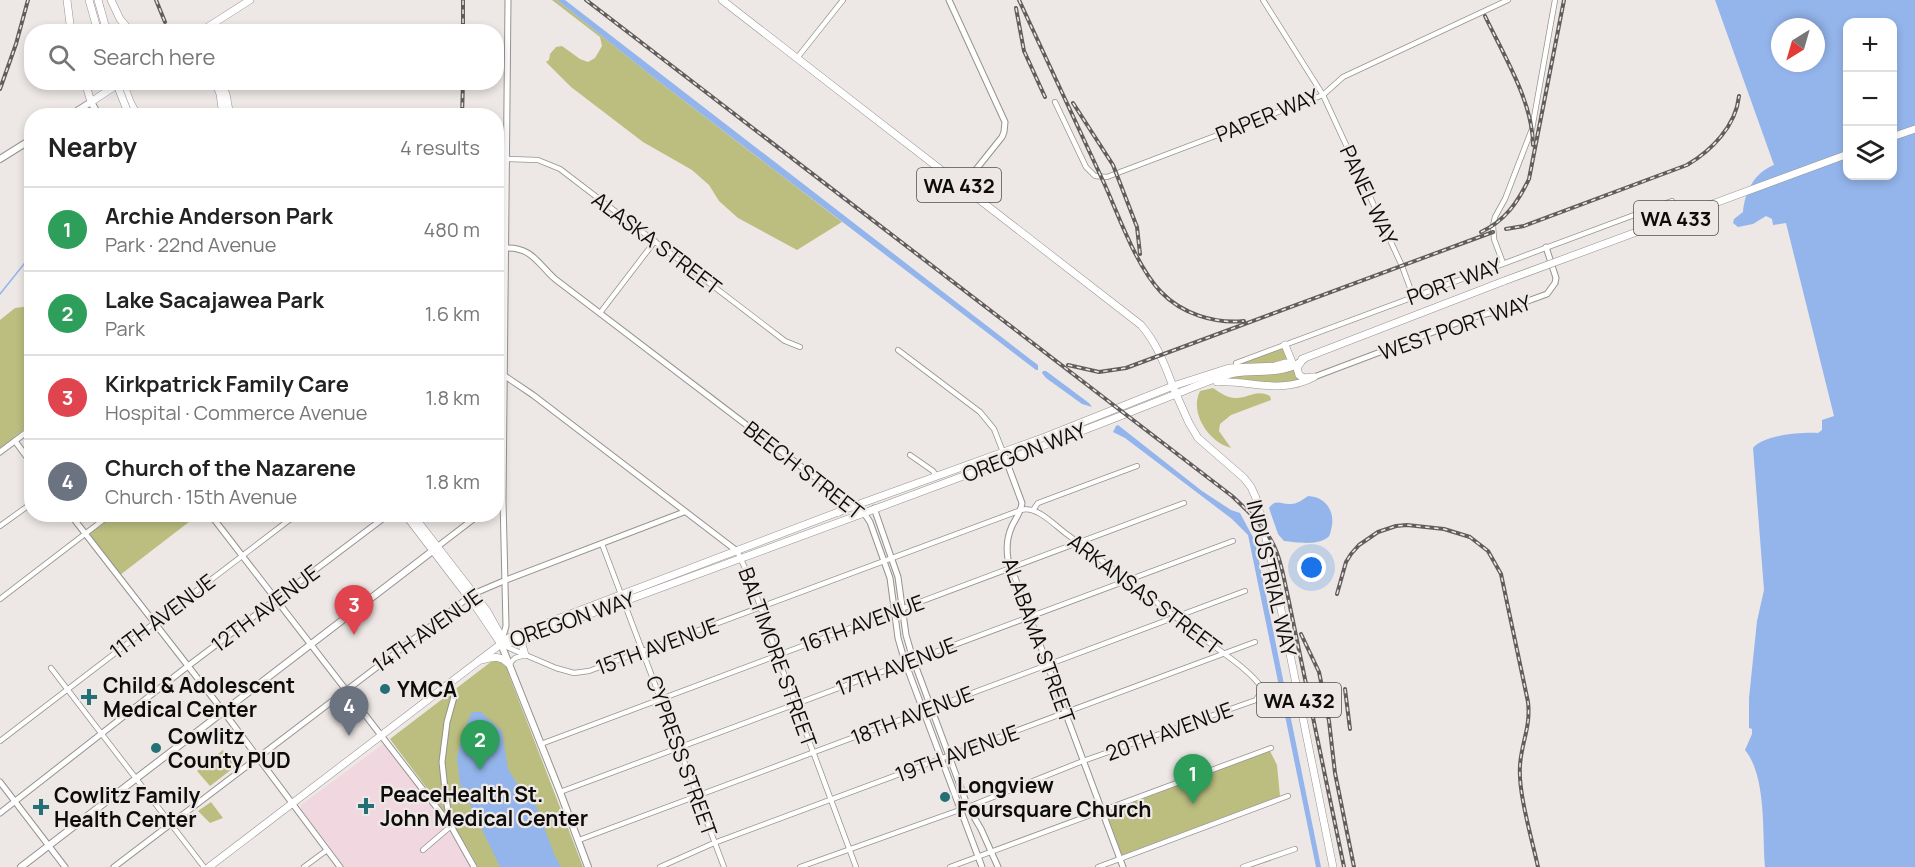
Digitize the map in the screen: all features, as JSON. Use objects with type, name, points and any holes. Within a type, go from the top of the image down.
[{"type":"main road","points":[[67,0],[70,24]]},
{"type":"main road","points":[[88,0],[96,24]]},
{"type":"main road","points":[[98,0],[105,24]]},
{"type":"main road","points":[[111,0],[124,24]]},
{"type":"main road","points":[[212,24],[250,0]]},
{"type":"main road","name":"WA 432","points":[[722,0],[1141,325],[1158,348],[1175,390]]},
{"type":"main road","points":[[208,24],[222,17]]},
{"type":"main road","points":[[87,90],[94,108]]},
{"type":"main road","points":[[82,108],[110,90]]},
{"type":"main road","points":[[120,90],[130,108]]},
{"type":"main road","points":[[125,90],[131,108]]},
{"type":"main road","points":[[218,90],[221,108]]},
{"type":"main road","points":[[224,90],[229,108]]},
{"type":"main road","points":[[1897,136],[1915,129]]},
{"type":"main road","points":[[0,159],[24,144]]},
{"type":"main road","name":"OREGON WAY","points":[[1175,390],[1235,373],[1266,373],[1278,370],[1504,281],[1843,156]]},
{"type":"main road","points":[[1286,345],[1292,362]]},
{"type":"main road","points":[[1303,361],[1297,370],[1299,375],[1304,378],[1314,377]]},
{"type":"main road","name":"OREGON WAY","points":[[501,644],[625,602],[833,524],[1004,456],[1045,437],[1229,368],[1275,366],[1303,361]]},
{"type":"main road","points":[[1206,383],[1235,381],[1284,387],[1314,377]]},
{"type":"main road","name":"INDUSTRIAL WAY","points":[[1175,390],[1198,438],[1240,474],[1251,487],[1256,498],[1272,565],[1333,867]]},
{"type":"main road","name":"OREGON WAY","points":[[501,644],[510,637],[854,506],[1004,456]]},
{"type":"main road","points":[[839,512],[843,504],[841,496]]},
{"type":"main road","points":[[833,524],[836,518],[846,514],[854,506]]},
{"type":"main road","points":[[412,522],[493,621],[501,636],[501,644],[588,867]]},
{"type":"main road","points":[[417,522],[435,549]]},
{"type":"main road","points":[[21,867],[435,549]]},
{"type":"main road","points":[[524,638],[522,645],[525,655]]},
{"type":"main road","points":[[209,867],[501,644]]},
{"type":"main road","points":[[479,661],[497,657],[509,664]]},
{"type":"street","points":[[504,458],[508,0]]},
{"type":"street","points":[[797,58],[843,0]]},
{"type":"street","points":[[949,0],[1001,112],[1005,126],[1002,137],[962,187]]},
{"type":"street","name":"PANEL WAY","points":[[1263,0],[1323,95],[1402,266],[1413,296]]},
{"type":"street","name":"PAPER WAY","points":[[1055,102],[1086,167],[1095,176],[1107,177],[1323,95],[1343,77],[1508,0]]},
{"type":"street","points":[[1503,263],[1493,234],[1495,217],[1505,199],[1532,129],[1555,0]]},
{"type":"street","name":"ALASKA STREET","points":[[507,159],[538,160],[556,166],[785,341],[800,346]]},
{"type":"street","name":"PORT WAY","points":[[1236,363],[1672,201]]},
{"type":"street","points":[[600,313],[655,241]]},
{"type":"street","name":"WEST PORT WAY","points":[[1314,377],[1473,317],[1503,310],[1547,294],[1555,284],[1556,278],[1546,247]]},
{"type":"street","name":"BEECH STREET","points":[[506,248],[521,248],[528,252],[555,279],[854,506],[870,522],[890,578],[898,639],[905,662],[982,867]]},
{"type":"street","points":[[1498,251],[1515,258]]},
{"type":"street","points":[[898,350],[980,412],[994,429],[1020,496],[1021,510],[1033,510],[1038,503],[1137,466]]},
{"type":"street","name":"BALTIMORE STREET","points":[[506,375],[737,551],[761,607],[856,867]]},
{"type":"street","points":[[0,452],[24,434]]},
{"type":"street","points":[[15,441],[24,453]]},
{"type":"street","points":[[910,455],[933,471],[937,477]]},
{"type":"street","name":"16TH AVENUE","points":[[541,744],[1184,503]]},
{"type":"street","name":"BEECH STREET","points":[[874,508],[898,578],[906,635],[913,659],[968,807],[998,867]]},
{"type":"street","points":[[0,526],[24,509]]},
{"type":"street","name":"15TH AVENUE","points":[[501,644],[556,668],[574,673],[589,671],[1021,510]]},
{"type":"street","name":"ALABAMA STREET","points":[[1021,510],[1007,542],[1008,559],[1123,867]]},
{"type":"street","name":"ARKANSAS STREET","points":[[1033,510],[1222,653],[1256,680],[1263,689]]},
{"type":"street","name":"14TH AVENUE","points":[[114,867],[471,596],[506,580],[684,512]]},
{"type":"street","points":[[862,513],[869,515],[881,525]]},
{"type":"street","points":[[76,522],[223,711],[340,867]]},
{"type":"street","points":[[0,599],[101,522]]},
{"type":"street","points":[[216,522],[451,826],[474,867]]},
{"type":"street","name":"11TH AVENUE","points":[[0,741],[287,522]]},
{"type":"street","name":"12TH AVENUE","points":[[0,813],[188,666],[378,522]]},
{"type":"street","points":[[435,549],[470,522]]},
{"type":"street","points":[[501,644],[506,626],[504,522]]},
{"type":"street","name":"17TH AVENUE","points":[[560,792],[1233,541]]},
{"type":"street","name":"CYPRESS STREET","points":[[602,544],[724,867]]},
{"type":"street","name":"18TH AVENUE","points":[[579,840],[1245,591]]},
{"type":"street","name":"19TH AVENUE","points":[[660,867],[714,843],[1255,642]]},
{"type":"street","points":[[509,664],[514,658],[525,655]]},
{"type":"street","points":[[51,668],[204,867]]},
{"type":"street","points":[[449,684],[454,697],[447,722],[442,762],[451,826]]},
{"type":"street","name":"20TH AVENUE","points":[[800,867],[960,810],[1083,761],[1256,700],[1263,689]]},
{"type":"street","points":[[950,867],[1271,748]]},
{"type":"street","points":[[0,783],[65,867]]},
{"type":"street","points":[[1098,867],[1288,796]]},
{"type":"street","points":[[423,850],[451,826]]},
{"type":"street","points":[[1243,867],[1295,849]]},
{"type":"street","points":[[304,867],[327,850]]},
{"type":"shaded area","name":"PeaceHealth St. John Medical Center","points":[[385,745],[405,770],[444,823],[471,867],[345,867],[301,809],[301,805]]},
{"type":"green space","points":[[552,0],[557,0],[842,222],[797,250],[738,218],[719,201],[709,185],[692,170],[643,142],[571,87],[546,62],[556,47],[562,46],[588,62],[595,58],[602,46],[600,37]]},
{"type":"green space","points":[[24,307],[24,429],[0,448],[0,320],[15,308]]},
{"type":"green space","points":[[1285,345],[1292,362],[1238,367],[1236,363]]},
{"type":"green space","points":[[1298,366],[1301,377],[1297,384],[1235,381],[1206,383],[1227,376]]},
{"type":"green space","points":[[1213,388],[1233,398],[1260,393],[1270,396],[1271,400],[1231,415],[1220,424],[1219,431],[1231,448],[1215,440],[1203,426],[1199,417],[1197,400],[1200,391]]},
{"type":"green space","points":[[105,522],[189,522],[120,575],[89,534]]},
{"type":"green space","points":[[496,658],[504,662],[583,867],[478,867],[448,817],[390,739]]},
{"type":"green space","points":[[223,750],[236,766],[210,786],[197,771]]},
{"type":"green space","points":[[1270,751],[1277,765],[1280,796],[1122,855],[1106,812]]},
{"type":"green space","points":[[211,802],[223,818],[210,823],[198,811]]},
{"type":"water","points":[[557,0],[565,0],[1038,365],[1038,370],[653,77]]},
{"type":"water","points":[[1715,0],[1915,0],[1915,867],[1765,867],[1760,790],[1752,761],[1745,750],[1752,734],[1752,729],[1749,728],[1749,698],[1757,621],[1764,590],[1753,448],[1774,437],[1818,433],[1822,430],[1822,420],[1834,416],[1786,223],[1773,225],[1772,219],[1766,216],[1753,224],[1738,227],[1733,223],[1734,219],[1743,212],[1748,190],[1767,168],[1774,165]]},
{"type":"water","points":[[1043,371],[1092,407],[1082,404],[1046,378]]},
{"type":"water","points":[[1118,425],[1202,491],[1231,510],[1240,513],[1255,541],[1321,867],[1316,867],[1248,535],[1232,519],[1125,438],[1113,432]]},
{"type":"water","points":[[1308,496],[1320,499],[1331,512],[1332,524],[1329,536],[1311,543],[1284,541],[1278,534],[1269,508],[1276,503],[1296,503]]},
{"type":"water","points":[[472,712],[481,712],[502,731],[508,769],[516,782],[533,798],[561,867],[500,867],[460,784],[457,758],[462,735]]},
{"type":"waterway","points":[[0,294],[24,264]]},
{"type":"railway","points":[[0,89],[28,0]]},
{"type":"railway","points":[[156,0],[165,22]]},
{"type":"railway","points":[[463,0],[463,24]]},
{"type":"railway","points":[[586,0],[1232,496],[1259,523],[1272,542],[1282,569],[1344,867]]},
{"type":"railway","points":[[1019,0],[1129,240],[1152,281],[1169,300],[1189,312],[1222,321],[1244,321]]},
{"type":"railway","points":[[1481,232],[1490,228],[1510,210],[1529,179],[1564,0]]},
{"type":"railway","points":[[1016,8],[1024,51],[1045,97]]},
{"type":"railway","points":[[1485,16],[1523,95],[1532,129],[1533,145]]},
{"type":"railway","points":[[462,108],[463,90]]},
{"type":"railway","points":[[1506,229],[1524,226],[1687,165],[1705,153],[1728,127],[1739,96]]},
{"type":"railway","points":[[1073,103],[1113,165],[1137,227],[1140,254]]},
{"type":"railway","points":[[1068,365],[1099,372],[1126,368],[1493,232]]},
{"type":"railway","points":[[1337,594],[1346,562],[1351,554],[1359,545],[1378,532],[1396,526],[1444,529],[1470,537],[1488,551],[1501,574],[1528,702],[1529,711],[1520,777],[1523,802],[1538,867]]},
{"type":"railway","points":[[1301,634],[1319,672],[1329,721],[1335,773],[1354,867]]},
{"type":"railway","points":[[1345,689],[1350,729]]},
{"type":"place","name":"Kirkpatrick Family Care","points":[[354,635]]},
{"type":"place","name":"YMCA","points":[[385,689]]},
{"type":"place","name":"Child & Adolescent Medical Center","points":[[89,697]]},
{"type":"place","name":"Church of the Nazarene","points":[[349,736]]},
{"type":"place","name":"Cowlitz County PUD","points":[[156,748]]},
{"type":"place","name":"Lake Sacajawea Park","points":[[480,770]]},
{"type":"place","name":"Longview Foursquare Church","points":[[945,797]]},
{"type":"place","name":"Archie Anderson Park","points":[[1193,804]]},
{"type":"place","name":"PeaceHealth St. John Medical Center","points":[[366,806]]},
{"type":"place","name":"Cowlitz Family Health Center","points":[[41,807]]}]
